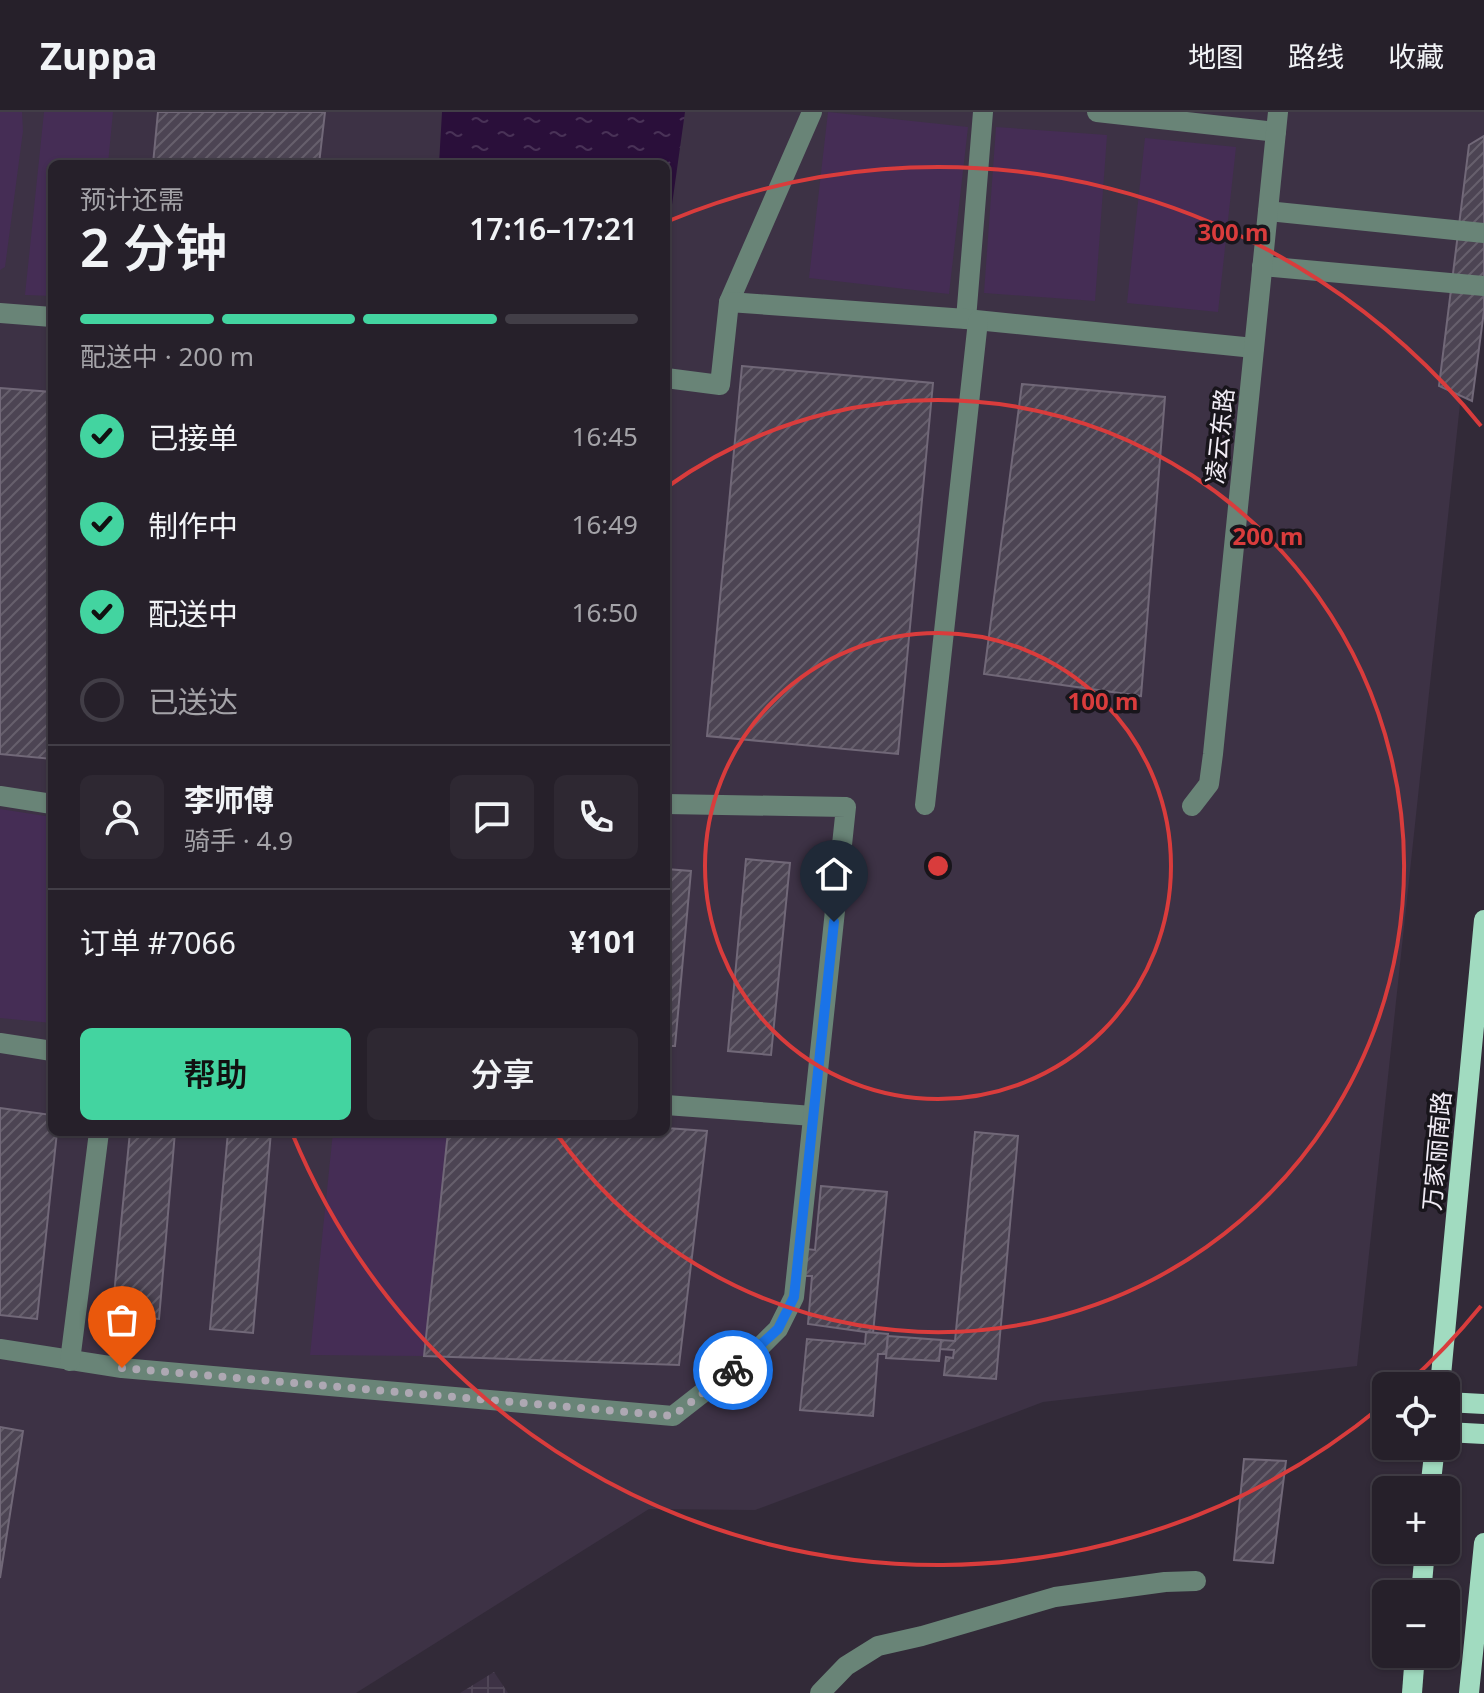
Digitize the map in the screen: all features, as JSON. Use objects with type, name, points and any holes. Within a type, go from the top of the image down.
[{"type":"main road","name":"万家丽南路","points":[[1441,1372],[1484,920]]},
{"type":"main road","points":[[1460,1403],[1484,1404]]},
{"type":"main road","points":[[1460,1433],[1484,1434]]},
{"type":"main road","points":[[1469,1693],[1484,1543]]},
{"type":"main road","points":[[1412,1693],[1414,1668]]},
{"type":"street","points":[[670,379],[720,385],[729,302],[812,112]]},
{"type":"street","points":[[925,805],[972,320],[983,112]]},
{"type":"street","points":[[1097,112],[1277,122]]},
{"type":"street","name":"凌云东路","points":[[1192,806],[1209,784],[1213,754],[1277,122]]},
{"type":"street","points":[[1268,211],[1484,233]]},
{"type":"street","points":[[1262,266],[1484,286]]},
{"type":"street","points":[[729,302],[972,320],[1254,348]]},
{"type":"street","points":[[0,313],[48,317]]},
{"type":"street","points":[[0,796],[48,803]]},
{"type":"street","points":[[0,1349],[137,1369],[673,1416],[755,1352],[778,1329],[794,1297],[846,807],[670,804]]},
{"type":"street","points":[[0,1043],[48,1050]]},
{"type":"street","points":[[670,1105],[813,1116]]},
{"type":"street","points":[[70,1361],[98,1136]]},
{"type":"street","points":[[820,1693],[846,1666],[878,1646],[1055,1597],[1165,1582],[1196,1581]]},
{"type":"shaded area","points":[[0,112],[1484,112],[1484,180],[1357,1366],[1043,1402],[755,1510],[649,1509],[356,1693],[0,1693]]},
{"type":"shaded area","points":[[0,112],[22,112],[23,131],[5,267],[0,270]]},
{"type":"shaded area","points":[[44,112],[113,112],[108,160],[48,160],[48,296],[25,295]]},
{"type":"shaded area","points":[[828,112],[968,127],[949,294],[809,278]]},
{"type":"shaded area","points":[[996,127],[1107,135],[1095,301],[984,293]]},
{"type":"shaded area","points":[[1145,138],[1236,147],[1218,312],[1127,303]]},
{"type":"shaded area","points":[[0,809],[48,816],[48,1023],[0,1018]]},
{"type":"shaded area","points":[[333,1136],[448,1136],[424,1356],[310,1355]]},
{"type":"shaded area","points":[[494,1672],[508,1693],[460,1693]]},
{"type":"water","points":[[442,112],[685,112],[670,214],[670,160],[439,160]]},
{"type":"building","points":[[158,112],[325,112],[319,160],[153,160]]},
{"type":"building","points":[[1484,136],[1484,311],[1472,401],[1439,386],[1469,145]]},
{"type":"building","points":[[742,366],[933,383],[898,754],[707,736]]},
{"type":"building","points":[[1022,384],[1165,397],[1141,696],[984,674]]},
{"type":"building","points":[[0,388],[48,392],[48,759],[0,754]]},
{"type":"building","points":[[746,859],[790,863],[771,1055],[728,1051]]},
{"type":"building","points":[[670,869],[691,871],[675,1046],[670,1046]]},
{"type":"building","points":[[0,1108],[48,1114],[48,1136],[57,1136],[37,1319],[0,1315]]},
{"type":"building","points":[[670,1128],[707,1131],[679,1365],[424,1356],[448,1136],[670,1136]]},
{"type":"building","points":[[975,1132],[1018,1136],[996,1379],[944,1375],[946,1357],[953,1358],[954,1350],[940,1349],[941,1340],[955,1341]]},
{"type":"building","points":[[130,1136],[175,1136],[159,1319],[112,1315]]},
{"type":"building","points":[[228,1136],[271,1136],[253,1333],[210,1329]]},
{"type":"building","points":[[821,1186],[887,1192],[873,1333],[808,1324],[812,1276],[804,1276],[807,1249],[815,1250]]},
{"type":"building","points":[[866,1332],[888,1334],[886,1354],[878,1354],[873,1416],[800,1410],[807,1339],[865,1344]]},
{"type":"building","points":[[888,1336],[941,1340],[939,1361],[886,1358]]},
{"type":"building","points":[[0,1427],[23,1431],[0,1578]]},
{"type":"building","points":[[1244,1459],[1286,1461],[1273,1563],[1234,1560]]},
{"type":"way so far","points":[[122,1368],[673,1416],[733,1370]]},
{"type":"route","points":[[733,1370],[778,1329],[794,1297],[834,922]]}]
